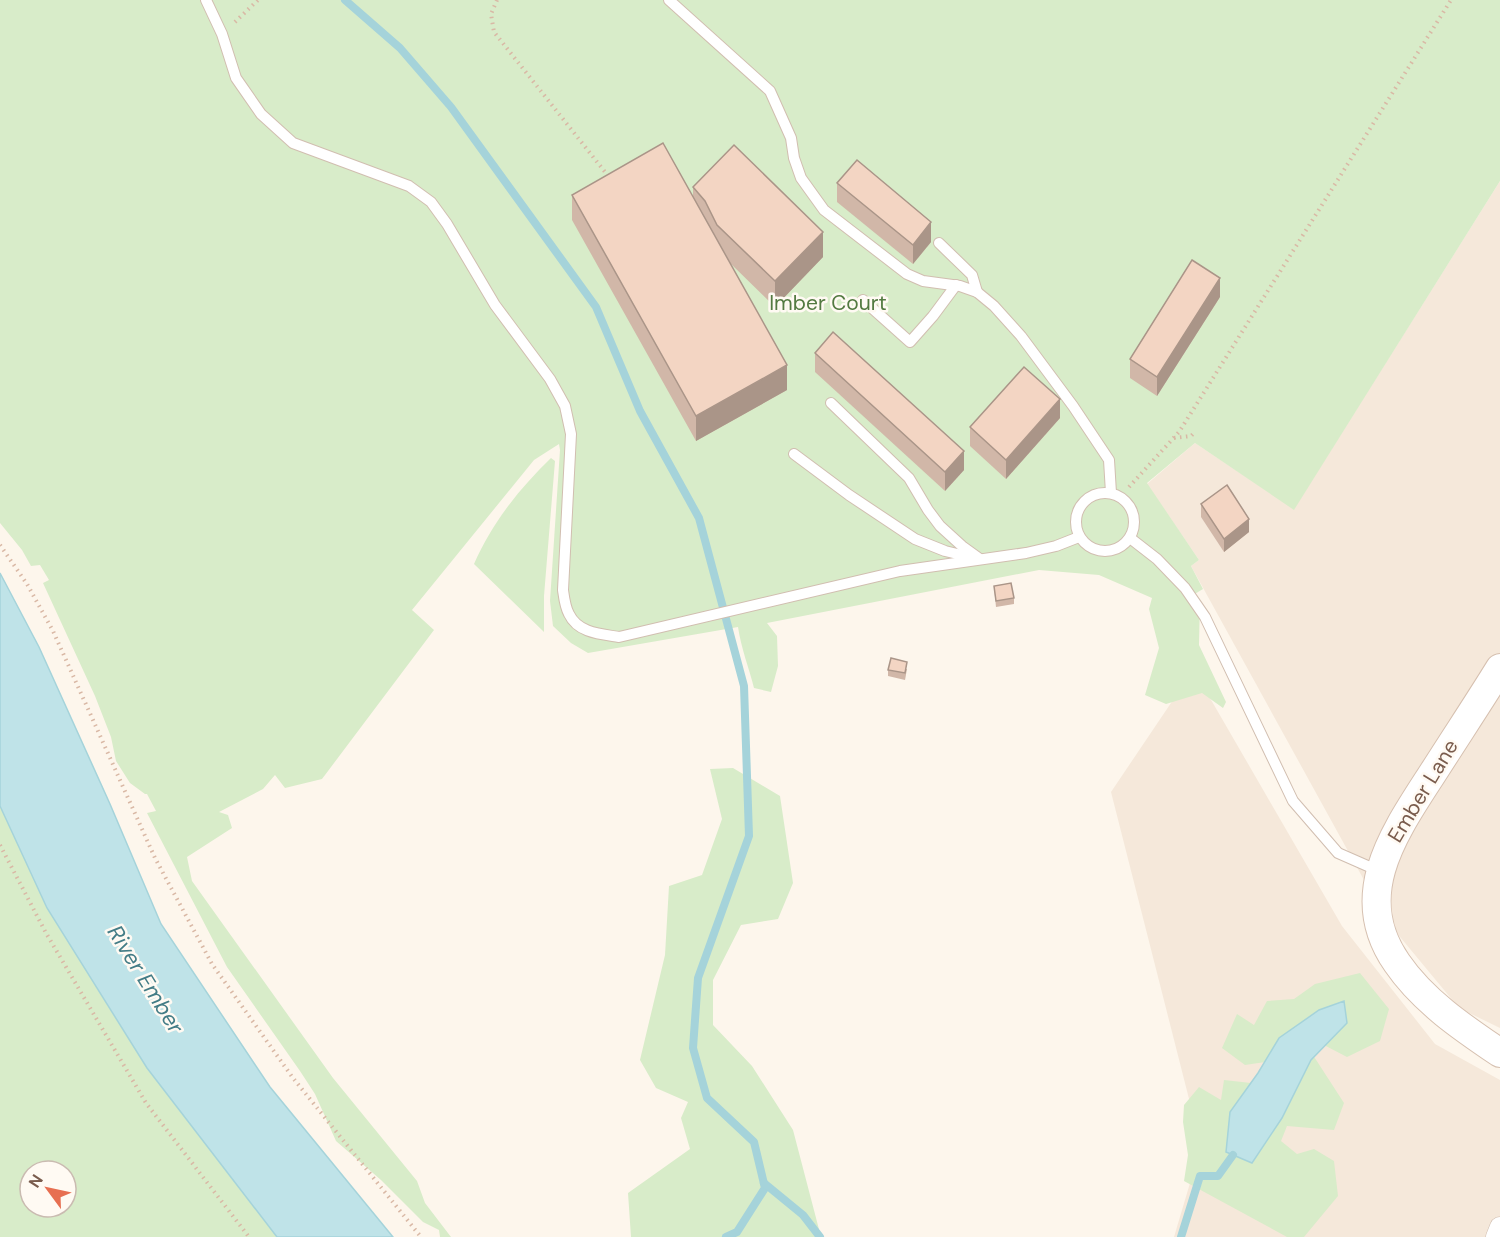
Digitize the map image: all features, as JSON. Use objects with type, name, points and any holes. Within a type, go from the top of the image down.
[{"type":"main road","name":"Ember Lane","points":[[1500,668],[1400,823],[1386,851],[1376,896],[1378,919],[1396,962],[1442,1011],[1500,1053]]},
{"type":"street","points":[[1496,1237],[1500,1227]]},
{"type":"lane","points":[[206,0],[222,34],[236,78],[261,114],[292,143],[409,186],[431,202],[447,224],[495,305],[550,379],[565,406],[571,434],[563,590],[568,614],[579,626],[592,633],[619,637],[900,571],[1026,553],[1056,546],[1079,537]]},
{"type":"lane","points":[[669,0],[770,92],[791,138],[794,158],[801,178],[824,210],[907,274],[923,281],[956,285],[977,292],[994,306],[1021,336],[1109,460],[1116,495],[1132,510],[1134,529],[1123,546],[1104,552],[1094,550],[1079,537],[1076,527],[1079,507],[1093,495],[1116,495]]},
{"type":"lane","points":[[939,243],[972,275],[977,292]]},
{"type":"lane","points":[[863,300],[909,342],[933,316],[956,285]]},
{"type":"lane","points":[[831,403],[909,478],[940,526],[980,559]]},
{"type":"lane","points":[[794,454],[915,539],[945,551],[980,559]]},
{"type":"lane","points":[[1130,538],[1170,571],[1205,617],[1293,801],[1338,853],[1380,871]]},
{"type":"path","points":[[222,34],[258,0]]},
{"type":"path","points":[[497,0],[491,14],[494,32],[615,184]]},
{"type":"path","points":[[1116,495],[1174,438],[1451,0]]},
{"type":"path","points":[[1174,438],[1193,434]]},
{"type":"path","points":[[0,545],[27,584],[53,631],[155,858],[212,964],[293,1078],[422,1237]]},
{"type":"path","points":[[0,845],[46,933],[146,1103],[249,1237]]},
{"type":"shaded area","points":[[1500,181],[1500,1028],[1459,1008],[1386,920],[1191,566],[1199,560],[1147,484],[1195,443],[1294,509]]},
{"type":"shaded area","points":[[1203,686],[1342,926],[1435,1044],[1500,1080],[1500,1237],[1174,1237],[1201,1146],[1111,792],[1173,700]]},
{"type":"green space","name":"Imber Court","points":[[0,0],[1500,0],[1500,181],[1294,510],[1195,443],[1147,483],[1199,560],[1191,566],[1203,589],[1193,595],[1200,600],[1199,645],[1226,702],[1223,708],[1202,693],[1166,704],[1145,695],[1159,648],[1149,609],[1152,598],[1099,575],[1039,570],[767,623],[777,636],[778,666],[771,692],[754,688],[738,627],[588,653],[571,643],[553,626],[550,601],[559,444],[534,460],[412,610],[434,630],[322,779],[285,788],[275,775],[263,789],[219,812],[228,815],[232,828],[187,857],[192,881],[333,1078],[417,1181],[425,1203],[451,1237],[440,1237],[439,1230],[423,1222],[381,1180],[336,1141],[315,1094],[227,967],[147,813],[156,811],[147,794],[130,783],[116,761],[111,737],[95,696],[43,583],[49,580],[40,565],[31,566],[22,550],[0,523]]},
{"type":"green space","points":[[551,458],[555,461],[544,596],[544,632],[474,564],[489,534],[507,507]]},
{"type":"green space","points":[[733,768],[780,796],[793,883],[778,919],[741,925],[713,980],[713,1025],[752,1066],[793,1130],[821,1237],[631,1237],[628,1193],[690,1149],[681,1118],[688,1102],[656,1088],[640,1060],[665,955],[669,886],[702,875],[722,819],[710,769]]},
{"type":"green space","points":[[0,806],[47,908],[147,1068],[277,1237],[0,1237]]},
{"type":"green space","points":[[1360,973],[1389,1009],[1380,1041],[1347,1057],[1322,1044],[1311,1052],[1344,1103],[1334,1130],[1287,1126],[1281,1141],[1297,1154],[1314,1149],[1334,1161],[1338,1196],[1304,1237],[1287,1237],[1184,1181],[1188,1155],[1183,1122],[1184,1105],[1199,1087],[1221,1100],[1224,1080],[1260,1084],[1285,1059],[1245,1065],[1222,1048],[1237,1014],[1254,1025],[1267,1001],[1294,999],[1315,984]]},
{"type":"water","name":"River Ember","points":[[0,573],[39,647],[161,924],[270,1087],[393,1237],[277,1237],[147,1068],[47,908],[0,806]]},
{"type":"water","points":[[1344,1001],[1347,1023],[1311,1060],[1282,1118],[1252,1163],[1226,1152],[1230,1112],[1258,1073],[1279,1038],[1319,1010]]},
{"type":"building","points":[[663,143],[787,365],[696,416],[572,195]]},
{"type":"building","points":[[734,145],[823,232],[775,281],[717,225],[705,201],[693,187]]},
{"type":"building","points":[[857,160],[931,222],[913,245],[837,183]]},
{"type":"building","points":[[1192,260],[1220,278],[1157,377],[1130,359]]},
{"type":"building","points":[[833,332],[964,451],[945,472],[815,353]]},
{"type":"building","points":[[1024,367],[1060,399],[1006,460],[970,427]]},
{"type":"building","points":[[1227,485],[1249,519],[1224,539],[1201,504]]},
{"type":"building","points":[[1011,583],[1014,598],[996,601],[994,586]]},
{"type":"building","points":[[891,658],[907,662],[905,673],[888,670]]},
{"type":"waterway","points":[[345,0],[400,48],[451,107],[596,307],[640,411],[699,518],[744,686],[749,836],[698,978],[693,1048],[707,1098],[754,1142],[765,1188],[737,1232],[726,1237]]},
{"type":"waterway","points":[[1181,1237],[1200,1176],[1218,1176],[1233,1155]]},
{"type":"waterway","points":[[764,1183],[803,1215],[820,1237]]}]
